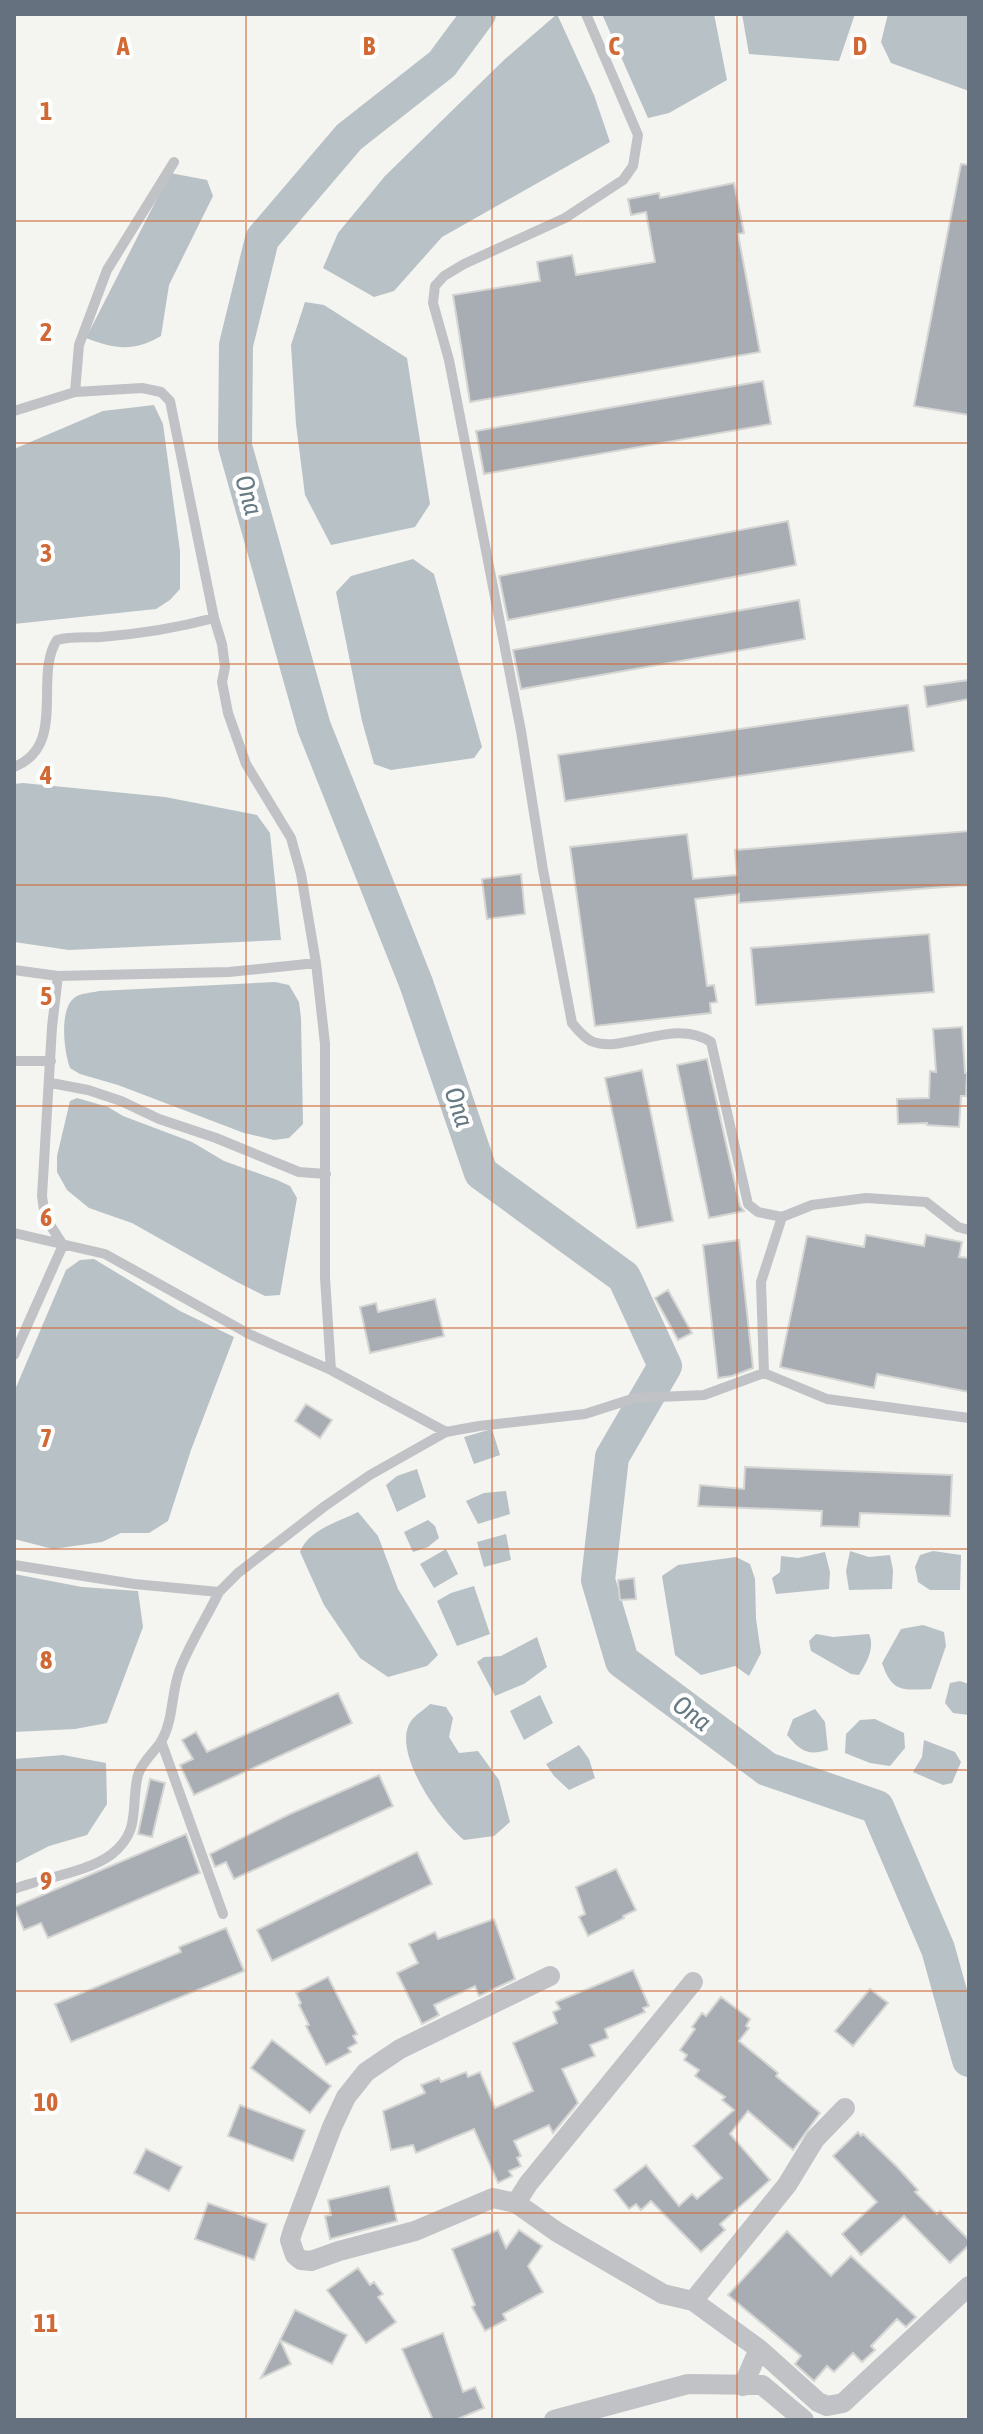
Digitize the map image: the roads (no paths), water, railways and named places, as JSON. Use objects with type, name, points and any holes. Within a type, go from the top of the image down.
[{"type":"street","points":[[550,1976],[400,2049],[366,2072],[346,2097],[332,2127],[293,2230],[291,2249],[301,2260],[311,2261],[415,2231],[493,2198],[516,2203],[557,2232],[663,2294],[693,2301],[759,2349],[818,2402],[835,2406],[843,2403],[969,2286]]},
{"type":"street","points":[[516,2203],[528,2184],[693,1982]]},
{"type":"street","points":[[693,2301],[787,2185],[815,2139],[845,2108]]},
{"type":"street","points":[[743,2386],[759,2349]]},
{"type":"street","points":[[554,2420],[583,2417],[688,2384],[762,2385],[804,2420]]},
{"type":"lane","points":[[586,14],[602,58],[638,135],[633,166],[623,180],[565,218],[444,276],[435,286],[433,303],[449,360],[521,731],[572,1023],[589,1040],[598,1042],[673,1034],[703,1037],[711,1042],[723,1083],[748,1204],[758,1212],[782,1217],[812,1205],[866,1198],[926,1202],[958,1227],[969,1230]]},
{"type":"lane","points":[[75,392],[79,345],[107,270],[174,162]]},
{"type":"lane","points":[[14,411],[75,392],[142,388],[161,392],[170,401],[222,644],[225,667],[222,682],[228,713],[246,764],[291,838],[301,874],[316,963],[325,1044],[325,1278],[331,1370]]},
{"type":"lane","points":[[14,767],[31,759],[41,739],[47,708],[50,650],[57,640],[180,627],[214,618]]},
{"type":"lane","points":[[14,970],[58,976],[229,972],[316,963]]},
{"type":"lane","points":[[58,976],[42,1196],[45,1217],[63,1245]]},
{"type":"lane","points":[[14,1061],[51,1061]]},
{"type":"lane","points":[[51,1083],[88,1090],[121,1101],[159,1119],[216,1138],[299,1172],[326,1174]]},
{"type":"lane","points":[[764,1373],[761,1282],[782,1217]]},
{"type":"lane","points":[[14,1233],[105,1254],[249,1334],[331,1370],[446,1432]]},
{"type":"lane","points":[[14,1355],[63,1245]]},
{"type":"lane","points":[[14,1889],[93,1864],[110,1856],[126,1840],[133,1824],[138,1774],[161,1741],[171,1716],[180,1670],[219,1592],[238,1573],[325,1506],[370,1475],[446,1432],[585,1414],[635,1398],[704,1395],[764,1373],[827,1399],[969,1418]]},
{"type":"lane","points":[[14,1565],[149,1586],[219,1592]]},
{"type":"lane","points":[[161,1741],[223,1914]]},
{"type":"waterway","name":"Ona","points":[[479,14],[442,64],[349,137],[262,239],[236,345],[235,446],[314,727],[416,983],[481,1173],[624,1277],[665,1366],[612,1457],[598,1580],[622,1661],[767,1769],[877,1807],[938,1949],[969,2060]]}]
